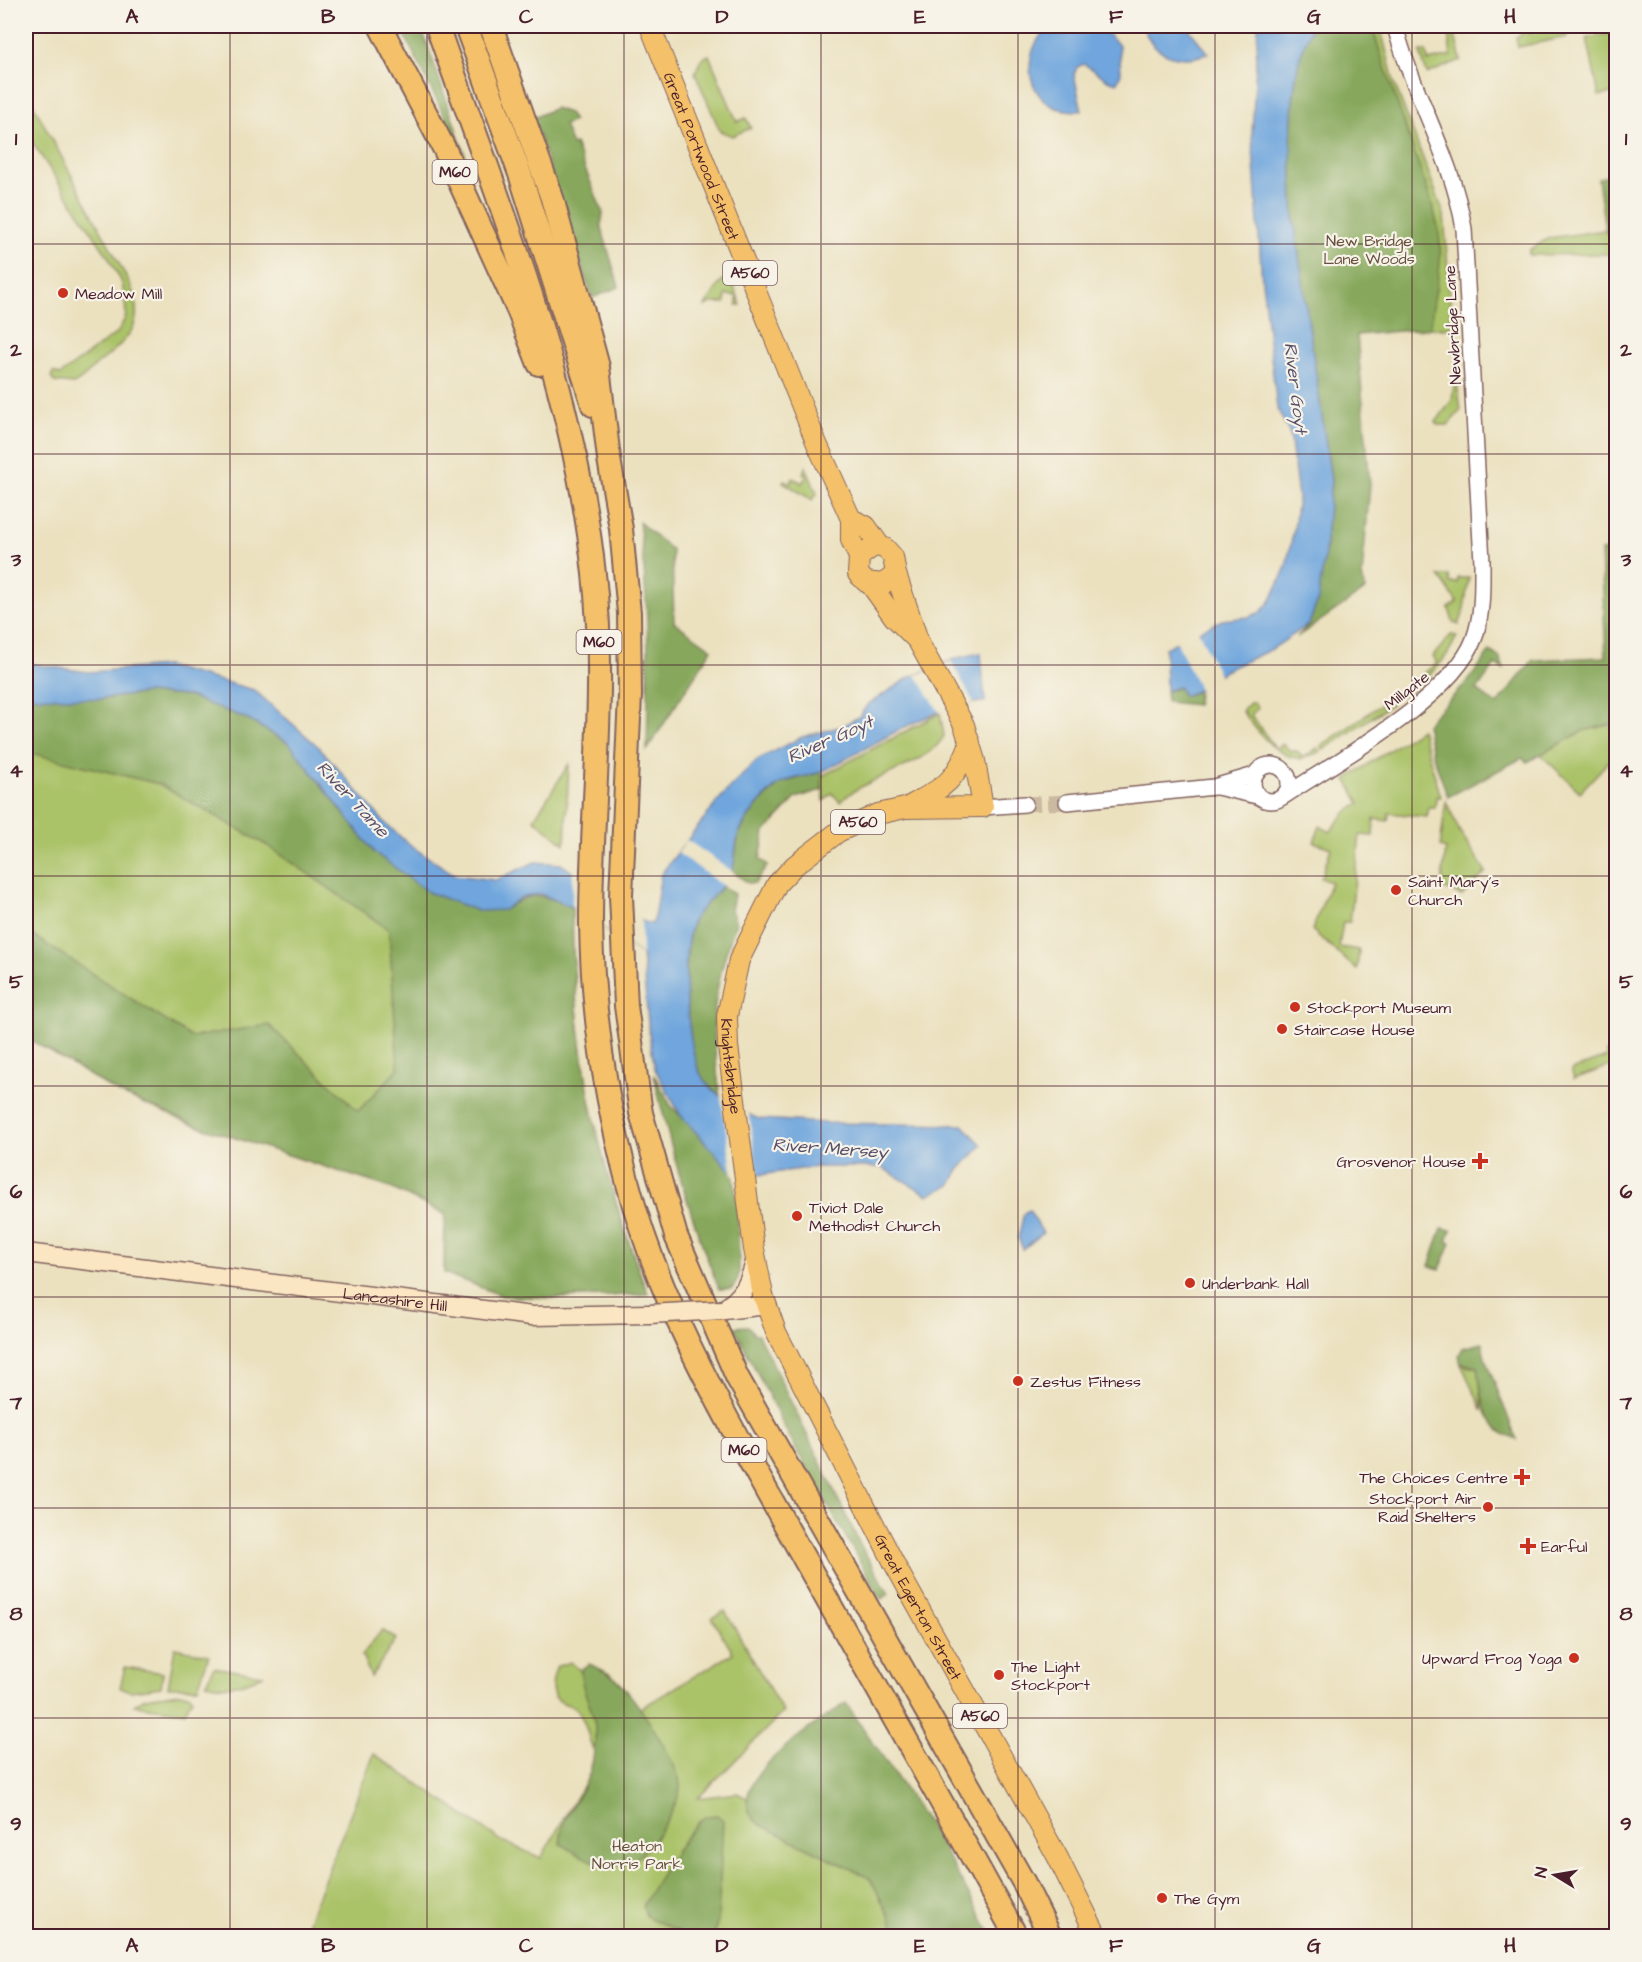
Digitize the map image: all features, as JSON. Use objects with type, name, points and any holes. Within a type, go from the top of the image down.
[{"type":"highway","name":"M60","points":[[437,26],[527,310],[564,417],[585,511],[594,572],[599,631],[599,701],[591,922],[599,1038],[610,1109],[629,1189],[653,1262],[707,1383],[1016,1936]]},
{"type":"highway","name":"M60","points":[[466,26],[520,174],[570,296]]},
{"type":"highway","name":"M60","points":[[490,26],[552,198],[570,296],[582,338],[598,367],[609,459],[621,529],[629,612],[630,695],[621,896],[626,1006],[641,1113],[676,1236],[737,1377],[1024,1883],[1050,1936]]},
{"type":"highway","name":"M60","points":[[379,29],[445,150],[527,310]]},
{"type":"main road","name":"Great Portwood Street","points":[[650,26],[817,444],[851,519],[851,540],[859,556]]},
{"type":"main road","name":"Great Portwood Street","points":[[851,519],[866,525],[880,546]]},
{"type":"main road","points":[[859,556],[867,548],[880,546]]},
{"type":"main road","name":"A560","points":[[880,546],[893,557],[896,574],[920,643],[956,708],[970,743],[980,783],[983,807]]},
{"type":"main road","name":"A560","points":[[859,556],[858,574],[871,585],[894,617],[920,643]]},
{"type":"main road","points":[[871,585],[883,584],[896,574]]},
{"type":"main road","points":[[905,808],[937,791],[955,776],[970,743]]},
{"type":"main road","name":"Knightsbridge","points":[[766,1305],[756,1258],[734,1097],[727,1016],[733,982],[750,933],[777,884],[809,852],[838,832],[878,814],[905,808],[983,807]]},
{"type":"main road","name":"Lancashire Hill","points":[[26,1253],[524,1315],[649,1314],[766,1305]]},
{"type":"main road","points":[[722,1310],[742,1295],[749,1283],[756,1258]]},
{"type":"main road","name":"Great Egerton Street","points":[[766,1305],[800,1380],[896,1567],[1057,1856],[1097,1936]]},
{"type":"street","name":"Newbridge Lane","points":[[1395,26],[1413,84],[1453,181],[1464,229],[1482,562],[1482,602],[1475,634]]},
{"type":"street","name":"Millgate","points":[[1320,772],[1440,688],[1463,661],[1475,634]]},
{"type":"street","points":[[1067,802],[1214,787],[1255,775],[1265,766],[1320,772]]},
{"type":"street","points":[[1281,769],[1289,784],[1284,796]]},
{"type":"street","points":[[1214,787],[1272,801],[1284,796],[1320,772]]},
{"type":"street","points":[[1255,775],[1253,786],[1257,796]]},
{"type":"street","points":[[983,807],[1025,804]]},
{"type":"green space","points":[[400,26],[421,26],[467,161]]},
{"type":"green space","name":"New Bridge Lane Woods","points":[[1312,26],[1372,26],[1433,209],[1440,253],[1431,328],[1357,335],[1370,485],[1362,576],[1365,590],[1297,637],[1309,624],[1327,529],[1331,480],[1294,220],[1292,181],[1291,142],[1295,84],[1299,60]]},
{"type":"green space","points":[[1372,26],[1380,26],[1394,82],[1444,214],[1452,328],[1431,328],[1431,306],[1436,289],[1434,209],[1386,73]]},
{"type":"green space","points":[[1520,26],[1526,26],[1528,33],[1532,33],[1536,26],[1542,26],[1545,29],[1550,26],[1564,26],[1567,37],[1518,47],[1516,37],[1521,36]]},
{"type":"green space","points":[[1454,31],[1461,60],[1427,74],[1420,52],[1426,51],[1428,61],[1451,56],[1448,32]]},
{"type":"green space","points":[[1616,32],[1616,93],[1599,96],[1587,38]]},
{"type":"green space","points":[[709,55],[737,122],[746,118],[751,128],[732,136],[720,131],[695,73],[701,59]]},
{"type":"green space","points":[[26,91],[128,280],[136,307],[136,318],[128,336],[73,384],[54,382],[51,377],[53,372],[60,375],[118,332],[126,316],[125,300],[122,283],[107,255],[26,133]]},
{"type":"green space","points":[[555,108],[569,113],[574,121],[564,125],[572,145],[575,144],[603,213],[601,226],[619,287],[592,298],[533,118]]},
{"type":"green space","points":[[1616,172],[1616,245],[1605,230],[1598,179]]},
{"type":"green space","points":[[1605,230],[1616,245],[1616,254],[1529,255],[1529,250],[1549,238]]},
{"type":"green space","points":[[722,280],[732,282],[741,305],[737,305],[737,296],[726,295],[725,303],[712,303],[705,306]]},
{"type":"green space","points":[[1454,383],[1457,383],[1461,410],[1448,425],[1438,425],[1436,422],[1452,400]]},
{"type":"green space","points":[[806,467],[817,494],[812,500],[783,482],[784,480],[791,483],[793,478],[802,483],[807,476],[803,473]]},
{"type":"green space","points":[[639,522],[672,550],[674,622],[712,649],[647,750],[648,636]]},
{"type":"green space","points":[[1616,549],[1616,723],[1583,731],[1527,762],[1522,758],[1448,797],[1432,753],[1426,724],[1470,679],[1490,651],[1500,658],[1504,669],[1495,665],[1477,690],[1497,705],[1533,660],[1606,657],[1601,551]]},
{"type":"green space","points":[[1439,576],[1449,576],[1450,583],[1458,583],[1458,578],[1469,578],[1459,625],[1453,622],[1449,608],[1457,602]]},
{"type":"green space","points":[[1451,635],[1457,636],[1441,663],[1427,678],[1401,697],[1399,693],[1437,663],[1433,656]]},
{"type":"green space","points":[[1180,687],[1183,696],[1198,691],[1197,705],[1167,702],[1166,691]]},
{"type":"green space","points":[[147,693],[188,696],[245,718],[289,743],[374,852],[504,910],[523,899],[538,896],[572,907],[577,1009],[591,1104],[614,1198],[648,1294],[557,1298],[503,1296],[444,1273],[445,1214],[391,1188],[192,1124],[119,1093],[26,1037],[26,931],[191,1037],[269,1025],[358,1111],[398,1069],[389,930],[268,846],[159,784],[26,752],[26,694],[100,699]]},
{"type":"green space","points":[[26,694],[428,892],[572,907],[577,1009],[591,1104],[614,1198],[648,1294],[557,1298],[503,1296],[444,1273],[445,1214],[391,1188],[192,1124],[119,1093],[26,1037]]},
{"type":"green space","points":[[1389,699],[1392,704],[1323,750],[1321,746]]},
{"type":"green space","points":[[1254,702],[1258,708],[1251,715],[1276,749],[1242,711]]},
{"type":"green space","points":[[940,713],[944,736],[936,747],[911,764],[865,785],[840,802],[832,793],[824,801],[822,776]]},
{"type":"green space","points":[[1609,725],[1616,733],[1616,754],[1580,792],[1540,754],[1583,731]]},
{"type":"green space","points":[[1421,729],[1441,797],[1436,797],[1435,807],[1429,807],[1427,817],[1389,813],[1388,821],[1374,819],[1373,836],[1360,835],[1350,922],[1343,922],[1339,947],[1359,950],[1357,970],[1312,930],[1331,882],[1321,878],[1331,848],[1314,842],[1320,826],[1330,832],[1345,813],[1360,803],[1346,779]]},
{"type":"green space","points":[[1283,744],[1291,751],[1297,751],[1303,758],[1317,748],[1320,752],[1302,759],[1276,749]]},
{"type":"green space","points":[[569,764],[565,844],[534,819]]},
{"type":"green space","points":[[822,771],[822,790],[796,798],[765,832],[760,859],[768,865],[755,883],[748,883],[732,871],[739,833],[753,810],[779,784]]},
{"type":"green space","points":[[1446,801],[1460,832],[1486,872],[1462,896],[1441,887],[1446,849],[1440,847]]},
{"type":"green space","points":[[723,886],[734,894],[731,910],[736,923],[717,989],[715,1008],[715,1047],[720,1095],[705,1081],[696,1061],[688,1022],[686,976],[689,935],[693,921]]},
{"type":"green space","points":[[1606,1052],[1615,1052],[1616,1064],[1574,1079],[1571,1070],[1607,1057]]},
{"type":"green space","points":[[654,1075],[671,1106],[700,1134],[733,1173],[738,1209],[739,1272],[732,1289],[719,1289],[699,1236],[682,1184]]},
{"type":"green space","points":[[1442,1228],[1451,1230],[1447,1241],[1451,1243],[1440,1269],[1429,1266]]},
{"type":"green space","points":[[748,1326],[754,1334],[758,1334],[863,1550],[889,1594],[881,1599],[795,1448],[734,1327]]},
{"type":"green space","points":[[1482,1343],[1485,1358],[1517,1440],[1496,1428],[1490,1419],[1483,1400],[1478,1366],[1461,1364],[1459,1355],[1463,1348]]},
{"type":"green space","points":[[1461,1364],[1469,1367],[1478,1366],[1483,1411]]},
{"type":"green space","name":"Heaton Norris Park","points":[[725,1611],[783,1712],[698,1798],[737,1793],[878,1861],[941,1936],[302,1936],[374,1754],[502,1841],[541,1858],[577,1795],[641,1708],[733,1653],[712,1618]]},
{"type":"green space","points":[[382,1630],[396,1639],[371,1677],[362,1655]]},
{"type":"green space","points":[[175,1648],[209,1655],[198,1687],[168,1687]]},
{"type":"green space","points":[[571,1662],[591,1681],[604,1740],[592,1748],[582,1717],[576,1709],[558,1700],[553,1691],[552,1681],[557,1666]]},
{"type":"green space","points":[[589,1664],[613,1677],[636,1703],[665,1747],[678,1775],[680,1785],[676,1803],[657,1836],[636,1858],[627,1863],[611,1866],[584,1858],[561,1844],[564,1824],[588,1778],[593,1758],[595,1726],[581,1677],[581,1669]]},
{"type":"green space","points":[[125,1667],[163,1673],[161,1687],[131,1691],[120,1688]]},
{"type":"green space","points":[[214,1667],[263,1675],[235,1685],[221,1686],[206,1683]]},
{"type":"green space","points":[[179,1693],[190,1694],[192,1699],[185,1712],[134,1705],[145,1698]]},
{"type":"green space","points":[[846,1703],[932,1829],[992,1936],[899,1936],[870,1878],[759,1824],[748,1808],[749,1791],[759,1774],[775,1756]]},
{"type":"green space","points":[[717,1815],[723,1820],[718,1921],[713,1936],[687,1936],[646,1916],[643,1906],[654,1885],[691,1830],[707,1816]]},
{"type":"water","points":[[1052,26],[1099,26],[1119,45],[1121,73],[1117,83],[1108,80],[1084,64],[1077,67],[1074,75],[1082,111],[1054,107],[1036,90],[1032,79],[1031,55],[1042,34]]},
{"type":"water","points":[[1143,26],[1189,26],[1188,28],[1208,53],[1188,58],[1169,55],[1153,44]]},
{"type":"water","name":"River Goyt","points":[[1258,26],[1312,26],[1299,60],[1295,84],[1291,162],[1294,220],[1331,480],[1325,553],[1318,600],[1309,624],[1272,649],[1224,671],[1199,690],[1183,696],[1179,687],[1166,691],[1165,648],[1222,620],[1248,617],[1261,612],[1271,600],[1286,567],[1298,497],[1290,434],[1277,408],[1262,281],[1252,135]]},
{"type":"water","points":[[981,653],[985,702],[964,705],[922,719],[823,771],[780,784],[769,793],[751,813],[739,833],[733,868],[728,879],[694,919],[689,932],[687,951],[687,997],[692,1043],[701,1075],[711,1088],[732,1104],[760,1119],[826,1123],[963,1125],[982,1145],[958,1171],[951,1185],[928,1195],[881,1167],[816,1167],[758,1175],[733,1173],[681,1116],[655,1069],[649,1034],[642,954],[572,907],[540,894],[520,898],[504,910],[478,911],[428,892],[374,852],[289,743],[245,718],[188,696],[147,693],[100,699],[37,697],[26,694],[26,663],[88,672],[166,666],[254,690],[320,748],[384,822],[412,847],[455,875],[496,880],[535,862],[561,864],[644,922],[653,924],[661,874],[722,796],[757,760],[802,737],[843,726],[860,716],[867,705],[910,677],[957,658]]},
{"type":"water","points":[[1029,1210],[1043,1233],[1023,1249],[1018,1238],[1024,1213]]},
{"type":"pier","points":[[1198,630],[1220,677],[1200,691],[1176,640]]},
{"type":"pier","points":[[951,661],[974,703],[940,713],[916,675]]},
{"type":"pier","points":[[687,840],[735,873],[726,888],[678,853]]},
{"type":"pier","points":[[573,870],[641,916],[642,954],[572,907]]},
{"type":"pier","points":[[720,1091],[749,1113],[758,1178],[733,1176]]},
{"type":"tunnel","points":[[1025,804],[1067,802]]},
{"type":"place","name":"Meadow Mill","points":[[63,293]]},
{"type":"place","name":"Saint Mary's Church","points":[[1396,890]]},
{"type":"place","name":"Stockport Museum","points":[[1295,1007]]},
{"type":"place","name":"Staircase House","points":[[1282,1029]]},
{"type":"place","name":"Grosvenor House","points":[[1480,1161]]},
{"type":"place","name":"Tiviot Dale Methodist Church","points":[[797,1216]]},
{"type":"place","name":"Underbank Hall","points":[[1190,1283]]},
{"type":"place","name":"Zestus Fitness","points":[[1018,1381]]},
{"type":"place","name":"The Choices Centre","points":[[1522,1477]]},
{"type":"place","name":"Stockport Air Raid Shelters","points":[[1488,1507]]},
{"type":"place","name":"Earful","points":[[1528,1546]]},
{"type":"place","name":"Upward Frog Yoga","points":[[1574,1658]]},
{"type":"place","name":"The Light Stockport","points":[[999,1675]]},
{"type":"place","name":"The Gym","points":[[1162,1898]]},
{"type":"water label","name":"River Tame","points":[[353,799]]},
{"type":"water label","name":"River Mersey","points":[[830,1148]]}]
